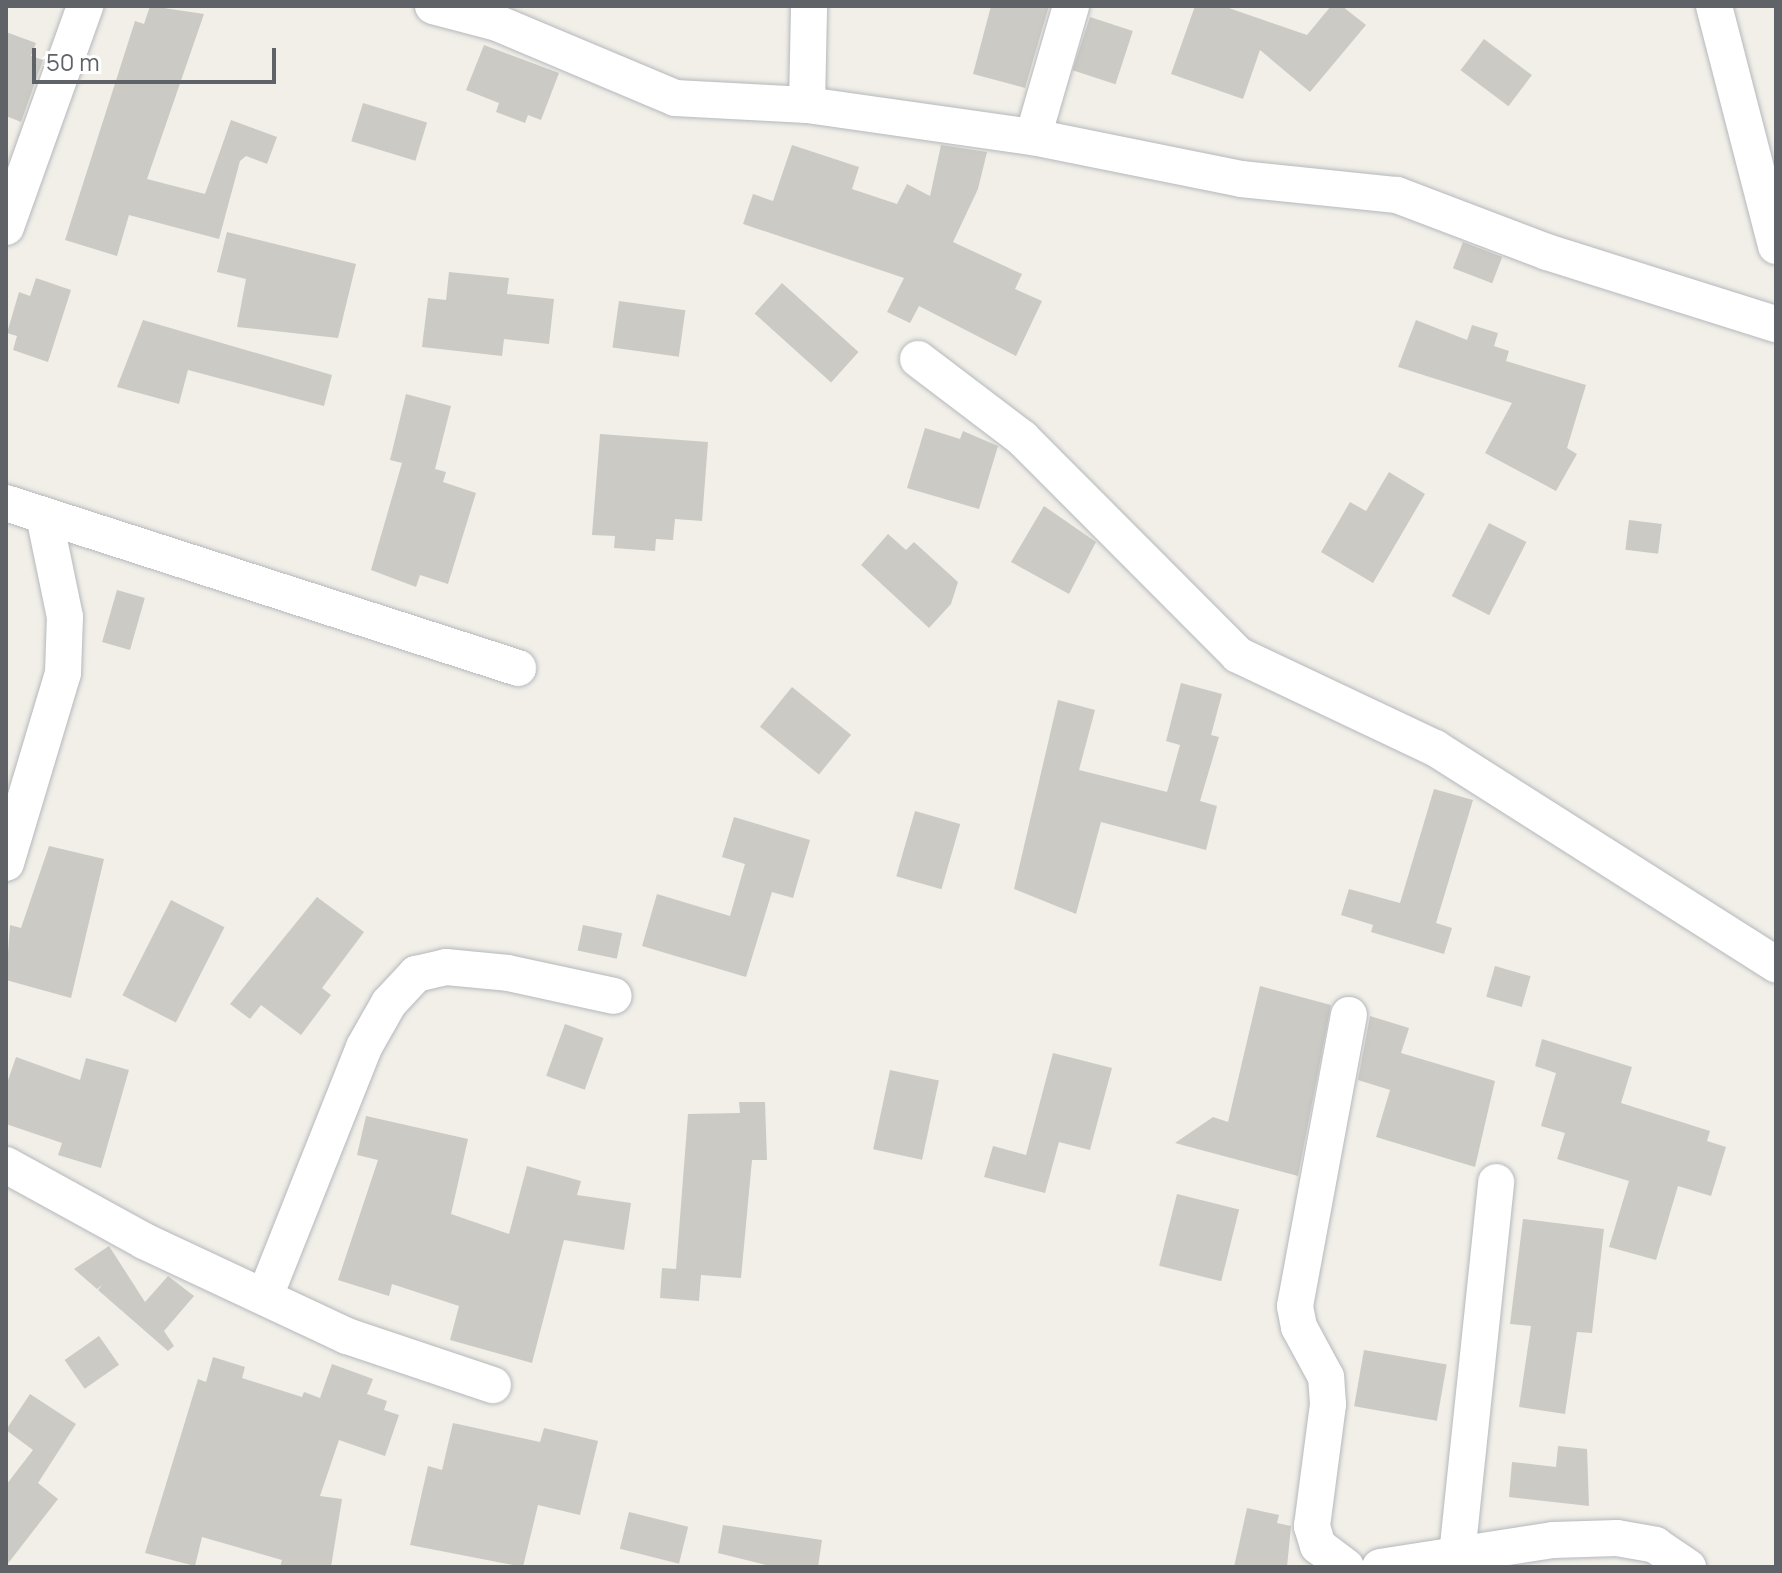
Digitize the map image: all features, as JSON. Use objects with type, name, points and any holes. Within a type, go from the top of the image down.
[{"type":"street","points":[[6,227],[85,6]]},
{"type":"street","points":[[433,6],[497,23],[675,98],[807,105],[1033,137],[1241,179],[1397,195],[1776,324]]},
{"type":"street","points":[[807,105],[809,6]]},
{"type":"street","points":[[1033,137],[1071,6]]},
{"type":"street","points":[[1714,6],[1776,246]]},
{"type":"street","points":[[918,359],[1022,438],[1238,655],[1435,748],[1776,964]]},
{"type":"street","points":[[6,503],[518,668]]},
{"type":"street","points":[[6,863],[63,673],[65,617],[44,516]]},
{"type":"street","points":[[265,1296],[364,1047],[389,1003],[416,974],[446,967],[508,973],[614,996]]},
{"type":"street","points":[[1346,1567],[1318,1546],[1312,1526],[1328,1404],[1326,1377],[1299,1327],[1295,1306],[1349,1015]]},
{"type":"street","points":[[6,1165],[144,1241],[265,1296],[397,1355],[493,1385]]},
{"type":"street","points":[[1457,1555],[1496,1182]]},
{"type":"street","points":[[1380,1567],[1553,1540],[1617,1538],[1655,1545],[1688,1567]]},
{"type":"building","points":[[150,6],[204,14],[147,179],[205,194],[231,120],[277,137],[267,164],[246,156],[240,161],[219,239],[129,215],[117,256],[65,240],[135,21],[144,24]]},
{"type":"building","points":[[991,6],[1049,6],[1025,88],[973,74]]},
{"type":"building","points":[[1195,6],[1223,6],[1307,35],[1331,6],[1342,6],[1366,25],[1310,92],[1260,50],[1243,99],[1171,74]]},
{"type":"building","points":[[1090,17],[1133,31],[1115,84],[1073,70]]},
{"type":"building","points":[[6,32],[36,43],[31,56],[43,60],[21,122],[6,116]]},
{"type":"building","points":[[1484,39],[1532,75],[1508,106],[1461,70]]},
{"type":"building","points":[[484,45],[559,73],[541,120],[528,115],[525,123],[496,112],[499,103],[466,90]]},
{"type":"building","points":[[363,103],[427,123],[415,161],[351,141]]},
{"type":"building","points":[[792,145],[859,167],[852,189],[897,204],[907,184],[930,196],[941,145],[987,152],[978,189],[953,242],[1022,274],[1015,289],[1042,301],[1016,356],[919,306],[910,323],[887,312],[904,278],[743,224],[753,194],[773,201]]},
{"type":"building","points":[[227,232],[356,264],[338,338],[237,327],[246,279],[217,272]]},
{"type":"building","points":[[1463,242],[1502,257],[1492,283],[1453,268]]},
{"type":"building","points":[[449,272],[509,278],[507,294],[554,299],[549,344],[504,339],[502,356],[422,347],[428,298],[446,300]]},
{"type":"building","points":[[36,278],[71,290],[48,362],[13,350],[17,336],[7,333],[19,292],[30,296]]},
{"type":"building","points":[[782,283],[859,352],[831,382],[755,313]]},
{"type":"building","points":[[619,301],[685,310],[679,357],[612,348]]},
{"type":"building","points":[[143,320],[332,375],[324,406],[188,370],[179,404],[117,387]]},
{"type":"building","points":[[1416,320],[1467,340],[1472,325],[1498,333],[1494,346],[1509,351],[1506,361],[1586,385],[1567,448],[1577,454],[1556,491],[1485,453],[1512,403],[1398,367]]},
{"type":"building","points":[[406,394],[451,406],[435,469],[446,472],[443,482],[476,493],[448,584],[420,575],[416,587],[371,570],[402,463],[390,460]]},
{"type":"building","points":[[925,428],[960,439],[963,431],[998,446],[979,509],[907,488]]},
{"type":"building","points":[[600,434],[708,442],[702,521],[675,519],[673,540],[656,539],[655,551],[614,548],[615,536],[592,535]]},
{"type":"building","points":[[1389,472],[1425,494],[1373,583],[1321,552],[1350,502],[1366,511]]},
{"type":"building","points":[[1044,506],[1096,542],[1069,594],[1011,562]]},
{"type":"building","points":[[1629,520],[1662,524],[1658,554],[1625,550]]},
{"type":"building","points":[[1489,523],[1526,542],[1489,615],[1452,596]]},
{"type":"building","points":[[888,534],[906,550],[914,542],[958,582],[951,604],[929,628],[861,565]]},
{"type":"building","points":[[117,590],[145,598],[130,650],[102,642]]},
{"type":"building","points":[[1181,683],[1222,694],[1211,735],[1219,737],[1200,801],[1217,806],[1206,850],[1101,822],[1076,914],[1014,889],[1058,700],[1095,710],[1079,770],[1167,792],[1180,745],[1166,741]]},
{"type":"building","points":[[792,687],[851,735],[819,774],[760,727]]},
{"type":"building","points":[[1434,789],[1473,800],[1436,923],[1452,928],[1444,954],[1371,932],[1373,925],[1341,915],[1349,889],[1400,903]]},
{"type":"building","points":[[915,811],[960,824],[941,889],[896,876]]},
{"type":"building","points":[[734,817],[810,840],[793,898],[772,892],[746,977],[642,946],[657,894],[730,916],[745,864],[722,857]]},
{"type":"building","points":[[49,846],[104,859],[71,998],[6,980],[10,925],[21,928]]},
{"type":"building","points":[[317,897],[364,932],[322,988],[331,995],[301,1035],[261,1005],[250,1019],[230,1004]]},
{"type":"building","points":[[171,900],[224,927],[176,1023],[122,995]]},
{"type":"building","points":[[583,925],[622,933],[617,959],[578,950]]},
{"type":"building","points":[[1495,966],[1531,976],[1522,1007],[1486,997]]},
{"type":"building","points":[[1260,986],[1331,1005],[1298,1176],[1175,1143],[1213,1117],[1228,1122]]},
{"type":"building","points":[[1370,1016],[1409,1028],[1401,1053],[1495,1081],[1475,1167],[1376,1137],[1390,1090],[1358,1080]]},
{"type":"building","points":[[565,1024],[604,1038],[585,1090],[546,1076]]},
{"type":"building","points":[[1542,1039],[1632,1067],[1621,1103],[1710,1131],[1707,1141],[1726,1147],[1711,1196],[1678,1186],[1656,1260],[1609,1247],[1629,1181],[1557,1159],[1565,1133],[1541,1126],[1556,1073],[1535,1066]]},
{"type":"building","points":[[1053,1053],[1112,1068],[1090,1150],[1059,1142],[1045,1193],[984,1177],[993,1146],[1026,1155]]},
{"type":"building","points":[[16,1057],[80,1080],[86,1058],[129,1070],[101,1168],[58,1155],[62,1143],[6,1124],[6,1086]]},
{"type":"building","points":[[890,1070],[939,1080],[922,1160],[873,1149]]},
{"type":"building","points":[[739,1102],[765,1102],[767,1160],[752,1160],[741,1278],[701,1275],[699,1301],[660,1298],[662,1268],[676,1269],[688,1114],[740,1113]]},
{"type":"building","points":[[366,1116],[468,1139],[451,1214],[509,1234],[527,1166],[581,1181],[577,1195],[631,1203],[624,1250],[564,1240],[532,1363],[450,1340],[459,1306],[392,1284],[389,1296],[338,1280],[378,1160],[357,1155]]},
{"type":"building","points":[[1177,1194],[1239,1209],[1221,1281],[1159,1266]]},
{"type":"building","points":[[1523,1219],[1604,1229],[1592,1333],[1577,1332],[1565,1414],[1519,1407],[1531,1326],[1510,1324]]},
{"type":"building","points":[[109,1246],[145,1302],[168,1276],[194,1296],[164,1331],[174,1346],[168,1351],[98,1290],[102,1285],[97,1289],[74,1269]]},
{"type":"building","points":[[99,1336],[119,1365],[85,1389],[65,1360]]},
{"type":"building","points":[[1364,1350],[1447,1365],[1437,1421],[1354,1406]]},
{"type":"building","points":[[213,1357],[245,1367],[242,1378],[302,1397],[304,1392],[320,1398],[332,1364],[373,1379],[367,1394],[387,1401],[384,1410],[399,1415],[385,1456],[339,1440],[320,1496],[342,1499],[331,1567],[280,1567],[282,1560],[202,1537],[195,1566],[145,1553],[198,1379],[206,1382]]},
{"type":"building","points":[[30,1394],[76,1424],[38,1483],[58,1499],[6,1566],[6,1485],[33,1450],[6,1430]]},
{"type":"building","points":[[453,1423],[540,1442],[544,1428],[598,1441],[580,1515],[538,1505],[523,1567],[410,1545],[428,1466],[442,1470]]},
{"type":"building","points":[[1558,1446],[1587,1449],[1589,1506],[1509,1497],[1512,1462],[1556,1467]]},
{"type":"building","points":[[1247,1508],[1279,1515],[1277,1523],[1291,1526],[1287,1567],[1234,1567]]},
{"type":"building","points":[[629,1512],[688,1527],[679,1564],[620,1549]]},
{"type":"building","points":[[723,1525],[822,1540],[818,1567],[774,1567],[718,1553]]}]
